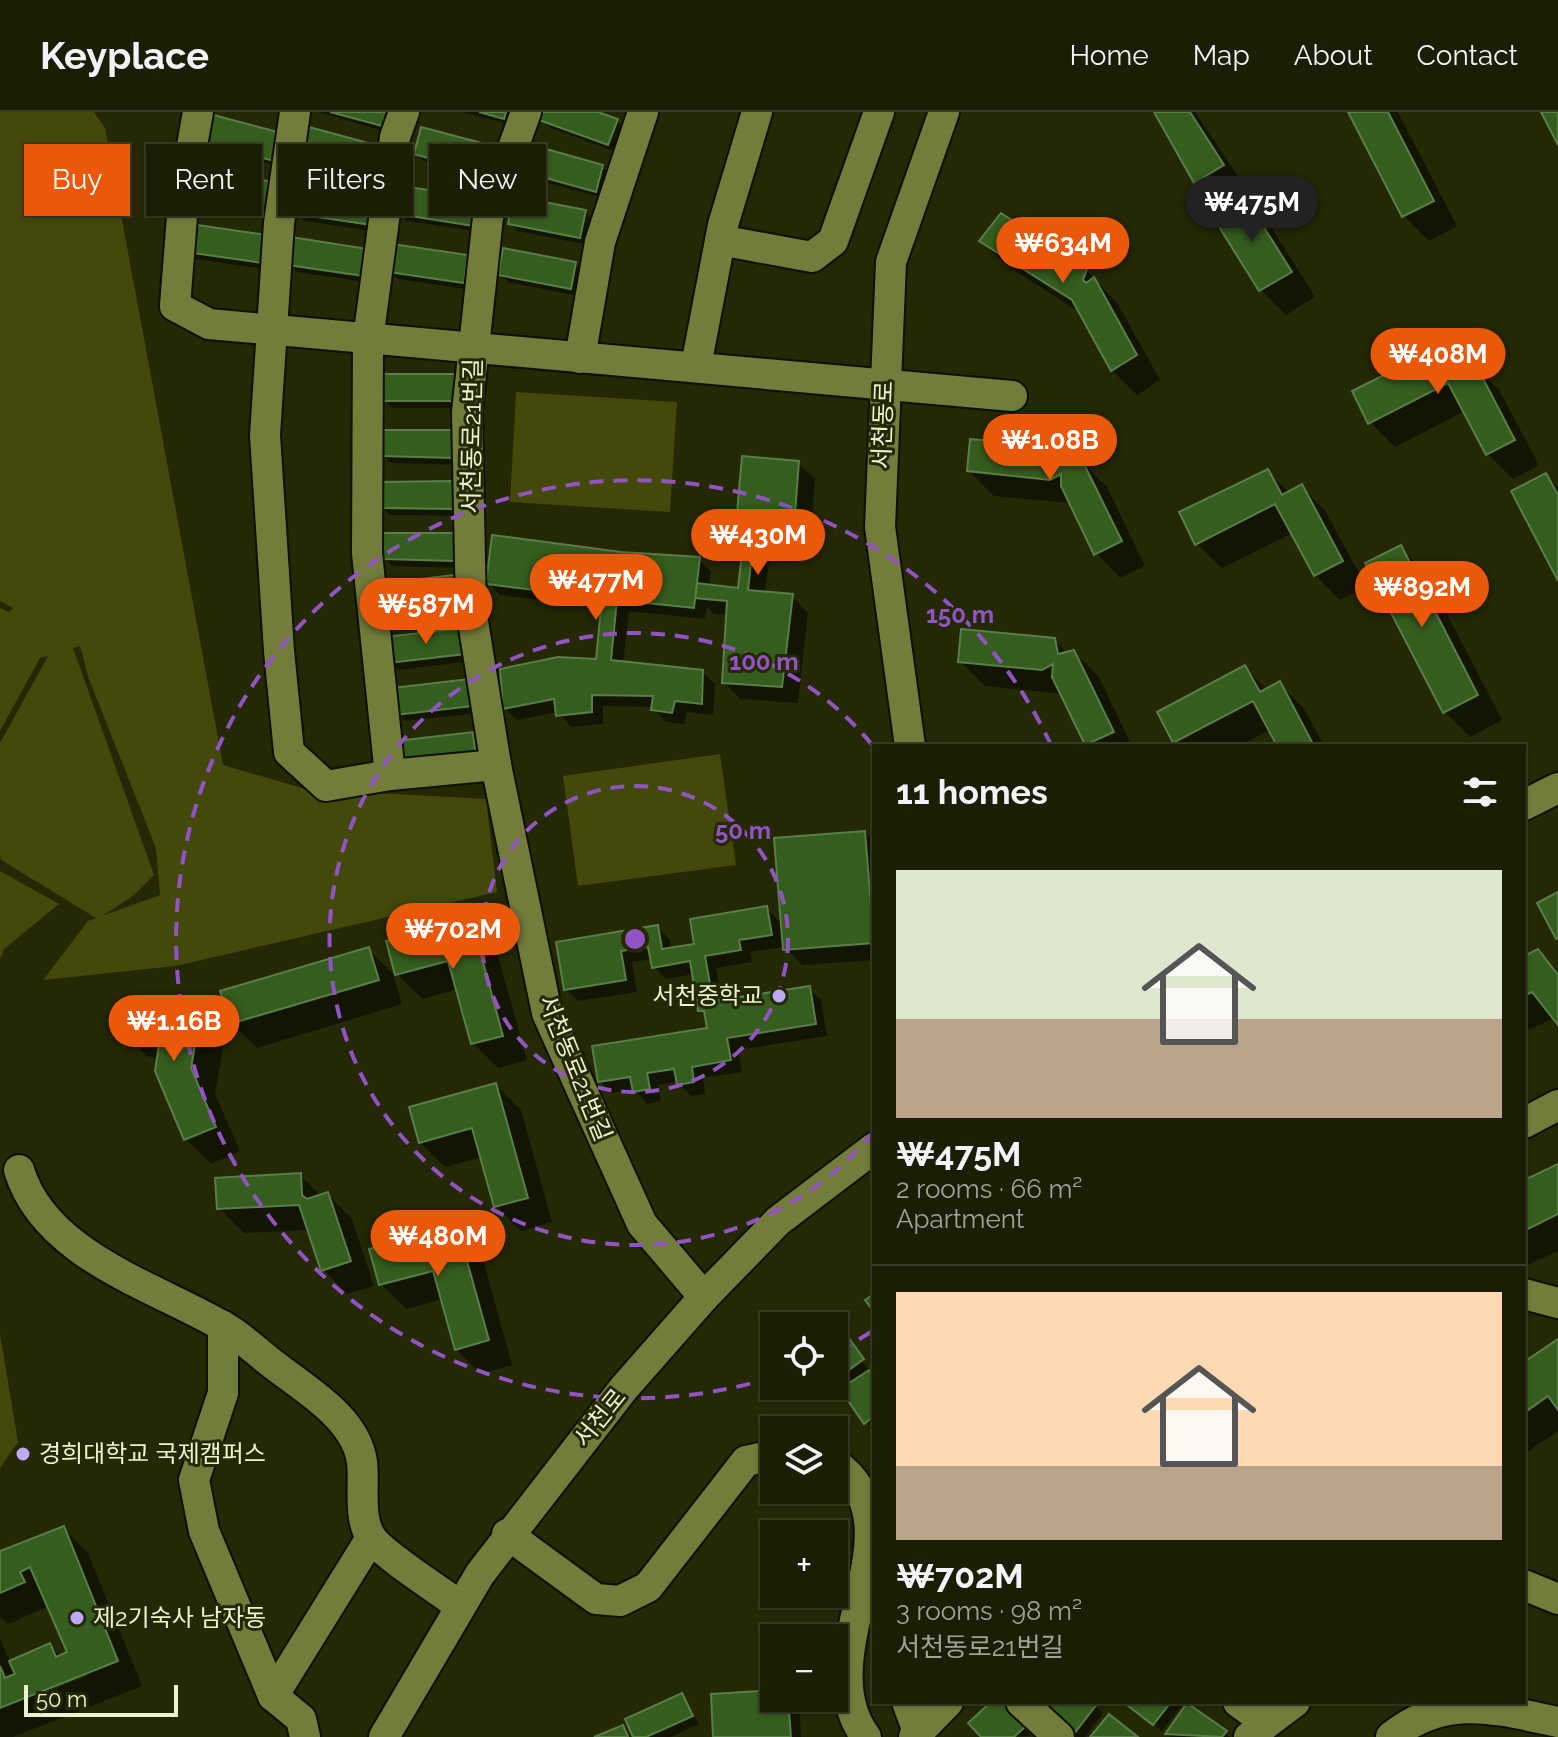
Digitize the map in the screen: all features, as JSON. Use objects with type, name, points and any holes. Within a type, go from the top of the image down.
[{"type":"street","points":[[198,112],[184,191],[175,306],[209,324],[1012,396]]},
{"type":"street","points":[[295,112],[279,223],[265,435],[289,752],[326,786],[390,775],[496,765]]},
{"type":"street","points":[[390,775],[367,553],[368,340],[395,137],[404,112]]},
{"type":"street","name":"서천동로21번길","points":[[526,112],[488,217],[467,412],[471,609],[496,765],[547,1013],[642,1224],[704,1297]]},
{"type":"street","points":[[580,358],[600,242],[643,112]]},
{"type":"street","points":[[696,366],[720,240],[757,112]]},
{"type":"street","points":[[720,240],[812,257],[833,241],[879,112]]},
{"type":"street","name":"서천동로","points":[[910,744],[880,527],[891,262],[944,112]]},
{"type":"street","points":[[1526,804],[1558,788]]},
{"type":"street","points":[[1526,1122],[1558,1105]]},
{"type":"street","name":"서천로","points":[[384,1737],[441,1637],[507,1534],[624,1388],[704,1297],[778,1221],[872,1150]]},
{"type":"street","points":[[19,1170],[27,1195],[66,1238],[141,1284],[223,1326],[334,1412],[354,1438],[362,1461],[362,1497],[371,1538],[460,1606]]},
{"type":"street","points":[[1526,1295],[1558,1303]]},
{"type":"street","points":[[223,1326],[223,1393],[194,1480],[204,1531],[273,1696],[301,1719],[305,1737]]},
{"type":"street","points":[[507,1534],[596,1599],[620,1601],[648,1587],[746,1461],[760,1458]]},
{"type":"street","points":[[848,1479],[861,1493],[872,1525]]},
{"type":"street","points":[[866,1737],[857,1725],[845,1664],[872,1533]]},
{"type":"street","points":[[273,1696],[371,1538]]},
{"type":"street","points":[[1526,1586],[1558,1599]]},
{"type":"street","points":[[908,1704],[917,1736]]},
{"type":"street","points":[[917,1736],[946,1704]]},
{"type":"street","points":[[1023,1704],[1059,1737]]},
{"type":"street","points":[[1239,1704],[1258,1730],[1292,1704]]},
{"type":"street","points":[[1391,1737],[1413,1719],[1457,1707],[1494,1709],[1558,1722]]},
{"type":"green space","points":[[0,112],[94,112],[105,128],[108,144],[24,144],[24,216],[121,216],[223,765],[305,789],[486,799],[497,892],[175,966],[43,980],[88,921],[96,918],[1,860],[0,743],[48,656],[40,658],[0,731],[0,608],[9,612],[13,608],[0,601]],"holes":[[[80,646],[89,679],[156,848],[160,895],[102,916],[133,896],[154,875],[73,648]]]},
{"type":"green space","points":[[516,392],[677,402],[670,512],[510,502]]},
{"type":"green space","points":[[720,754],[736,865],[578,886],[563,776]]},
{"type":"green space","points":[[0,871],[59,904],[4,949],[0,959]]},
{"type":"green space","points":[[0,1334],[18,1442],[0,1468]]},
{"type":"building","points":[[330,112],[390,112],[386,127]]},
{"type":"building","points":[[479,112],[506,112],[504,119]]},
{"type":"building","points":[[541,112],[598,112],[618,119],[608,145],[539,120]]},
{"type":"building","points":[[1154,112],[1190,112],[1224,165],[1194,183]]},
{"type":"building","points":[[1348,112],[1388,112],[1434,201],[1402,217]]},
{"type":"building","points":[[1541,112],[1558,112],[1558,145]]},
{"type":"building","points":[[210,114],[285,134],[282,144],[278,144],[278,162],[262,158],[262,144],[203,142]]},
{"type":"building","points":[[309,127],[372,144],[304,144]]},
{"type":"building","points":[[421,127],[485,144],[429,144],[429,158],[414,154]]},
{"type":"building","points":[[546,149],[603,165],[596,192],[546,178]]},
{"type":"building","points":[[262,180],[274,182],[270,209],[262,208]]},
{"type":"building","points":[[413,188],[429,190],[429,216],[475,216],[474,226],[410,216],[413,216]]},
{"type":"building","points":[[1245,197],[1292,272],[1259,291],[1213,217]]},
{"type":"building","points":[[546,202],[586,210],[580,238],[508,224],[509,216],[546,216]]},
{"type":"building","points":[[1001,213],[1087,269],[1083,280],[1086,283],[1094,277],[1137,355],[1111,371],[1072,300],[979,241]]},
{"type":"building","points":[[310,216],[373,216],[372,225]]},
{"type":"building","points":[[190,224],[267,235],[263,263],[186,252]]},
{"type":"building","points":[[291,237],[368,249],[364,276],[287,265]]},
{"type":"building","points":[[392,244],[468,255],[464,283],[388,272]]},
{"type":"building","points":[[503,248],[576,262],[571,289],[498,275]]},
{"type":"building","points":[[1440,347],[1454,374],[1475,363],[1515,440],[1486,455],[1448,383],[1368,424],[1352,391]]},
{"type":"building","points":[[383,374],[456,374],[457,401],[383,401]]},
{"type":"building","points":[[378,430],[454,430],[454,458],[381,456]]},
{"type":"building","points":[[970,439],[1064,448],[1066,464],[1082,460],[1122,541],[1094,555],[1061,486],[1061,474],[1050,480],[967,471]]},
{"type":"building","points":[[742,456],[799,461],[793,540],[754,537],[748,590],[793,594],[782,687],[722,683],[727,601],[695,598],[697,583],[738,588],[744,535],[735,536]]},
{"type":"building","points":[[1268,469],[1282,495],[1302,484],[1343,561],[1314,576],[1275,504],[1195,545],[1179,512]]},
{"type":"building","points":[[1546,473],[1558,495],[1558,581],[1511,491]]},
{"type":"building","points":[[453,481],[453,509],[381,508],[377,482]]},
{"type":"building","points":[[379,533],[455,533],[455,561],[382,559]]},
{"type":"building","points":[[492,535],[621,552],[700,557],[694,608],[617,600],[611,660],[703,670],[702,704],[675,701],[672,713],[651,710],[653,696],[592,695],[592,712],[556,716],[554,699],[503,709],[500,669],[558,657],[596,659],[602,598],[486,584]]},
{"type":"building","points":[[1401,545],[1478,695],[1443,713],[1365,563]]},
{"type":"building","points":[[462,574],[465,600],[389,609],[385,583]]},
{"type":"building","points":[[462,628],[465,654],[389,663],[386,637]]},
{"type":"building","points":[[961,629],[1055,638],[1058,654],[1074,650],[1114,732],[1085,744],[1052,677],[1053,664],[1042,670],[958,662]]},
{"type":"building","points":[[1245,665],[1260,692],[1280,681],[1313,744],[1276,744],[1253,701],[1173,743],[1157,712]]},
{"type":"building","points":[[469,679],[472,706],[396,715],[393,688]]},
{"type":"building","points":[[473,732],[476,758],[400,767],[397,741]]},
{"type":"building","points":[[865,831],[872,943],[783,950],[774,838]]},
{"type":"building","points":[[1558,892],[1558,938],[1556,939],[1537,903]]},
{"type":"building","name":"서천중학교","points":[[767,906],[772,935],[739,940],[741,950],[705,956],[713,1001],[810,986],[816,1024],[727,1038],[731,1060],[692,1067],[694,1082],[677,1085],[674,1069],[647,1073],[650,1089],[633,1092],[630,1077],[598,1082],[592,1046],[707,1028],[704,1011],[698,1011],[690,961],[652,968],[648,947],[621,951],[626,980],[564,990],[556,942],[658,925],[662,949],[694,944],[690,919]]},
{"type":"building","points":[[471,918],[503,1036],[471,1044],[448,961],[395,975],[386,941]]},
{"type":"building","points":[[369,947],[379,980],[230,1024],[220,991]]},
{"type":"building","points":[[1538,949],[1558,975],[1558,1025],[1532,992],[1526,995],[1526,955]]},
{"type":"building","points":[[125,1003],[200,1016],[191,1068],[216,1127],[184,1140],[155,1071],[160,1038],[120,1032]]},
{"type":"building","points":[[496,1083],[528,1198],[494,1207],[472,1128],[419,1143],[409,1107]]},
{"type":"building","points":[[1558,1164],[1558,1214],[1526,1230],[1526,1179]]},
{"type":"building","points":[[301,1173],[302,1195],[307,1199],[328,1192],[351,1261],[321,1271],[299,1205],[217,1209],[215,1178]]},
{"type":"building","points":[[457,1225],[489,1340],[455,1350],[433,1271],[379,1285],[369,1249]]},
{"type":"building","points":[[872,1295],[872,1309],[865,1300]]},
{"type":"building","points":[[848,1337],[864,1359],[848,1371]]},
{"type":"building","points":[[1558,1339],[1558,1410],[1548,1396],[1526,1412],[1526,1361]]},
{"type":"building","points":[[869,1370],[872,1374],[872,1418],[864,1424],[848,1400],[848,1384]]},
{"type":"building","name":"제2기숙사 남자동","points":[[64,1526],[118,1661],[0,1708],[0,1666],[5,1678],[15,1674],[9,1661],[50,1643],[56,1657],[67,1652],[30,1567],[20,1572],[25,1582],[0,1593],[0,1551]]},
{"type":"building","points":[[760,1691],[760,1712],[789,1712],[791,1737],[713,1737],[711,1694]]},
{"type":"building","points":[[682,1693],[693,1716],[646,1737],[633,1737],[625,1719]]},
{"type":"building","points":[[989,1704],[1004,1704],[1025,1727],[1014,1737],[981,1737],[968,1723]]},
{"type":"building","points":[[1044,1704],[1097,1704],[1073,1735],[1040,1709]]},
{"type":"building","points":[[1126,1704],[1169,1704],[1153,1725]]},
{"type":"building","points":[[1186,1704],[1227,1731],[1222,1737],[1165,1734]]},
{"type":"building","points":[[1109,1714],[1138,1737],[1090,1737]]},
{"type":"building","points":[[623,1725],[628,1737],[594,1737]]},
{"type":"place","name":"서천중학교","points":[[779,996]]},
{"type":"place","name":"경희대학교 국제캠퍼스","points":[[23,1454]]},
{"type":"place","name":"제2기숙사 남자동","points":[[77,1618]]}]
